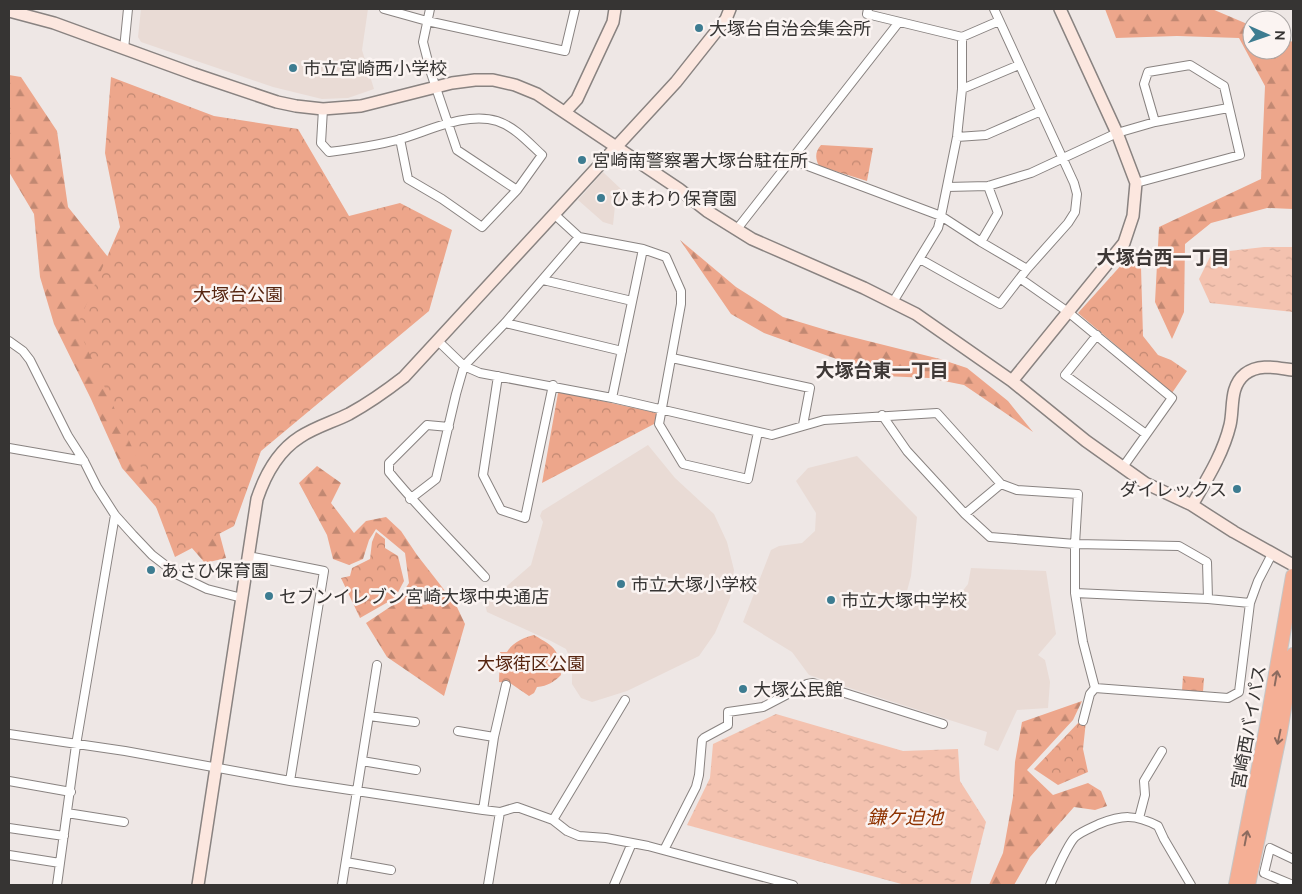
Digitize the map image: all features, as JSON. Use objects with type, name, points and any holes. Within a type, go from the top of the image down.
[{"type":"highway","name":"宮崎西バイパス","points":[[1236,885],[1265,741],[1293,576]]},
{"type":"highway","name":"宮崎西バイパス","points":[[1248,885],[1280,732],[1293,655]]},
{"type":"street","points":[[124,49],[128,9]]},
{"type":"street","points":[[384,9],[427,21],[565,51],[575,9]]},
{"type":"street","points":[[430,9],[423,42],[435,87],[456,150],[517,190]]},
{"type":"street","points":[[565,112],[576,99],[613,22],[616,9]]},
{"type":"street","points":[[198,885],[257,499],[271,467],[283,450],[300,437],[378,397],[404,377],[676,82],[726,19],[730,9]]},
{"type":"street","points":[[868,9],[867,14],[962,37],[999,20]]},
{"type":"street","points":[[920,259],[1000,304],[1027,269],[1068,223],[1075,212],[1077,194],[1041,110],[994,9]]},
{"type":"street","points":[[1012,381],[1124,243],[1133,216],[1136,183],[1117,133],[1060,9]]},
{"type":"street","points":[[9,11],[54,23],[276,102],[323,109],[362,106],[435,87],[474,80],[493,80],[515,85],[537,94],[679,189],[707,211],[752,239],[916,314],[1012,381],[1086,441],[1145,483],[1192,506],[1293,565]]},
{"type":"street","points":[[737,229],[898,22]]},
{"type":"street","points":[[893,302],[938,228],[957,137],[962,89],[962,37]]},
{"type":"street","points":[[962,89],[1019,65]]},
{"type":"street","points":[[1136,183],[1240,155],[1224,86],[1190,65],[1148,72],[1144,84],[1155,122]]},
{"type":"street","points":[[947,187],[988,186],[1031,173],[1117,133],[1155,122],[1228,108]]},
{"type":"street","points":[[323,109],[321,143],[329,152],[368,147],[400,139],[448,123],[481,118],[511,127],[542,155],[517,190],[482,227],[442,199],[408,179],[400,139]]},
{"type":"street","points":[[957,137],[986,135],[1041,110]]},
{"type":"street","points":[[792,160],[941,216],[1027,269]]},
{"type":"street","points":[[981,242],[998,213],[988,186]]},
{"type":"street","points":[[554,214],[579,237],[643,249],[666,257],[681,291],[681,304],[659,424],[683,464],[748,479],[758,432]]},
{"type":"street","points":[[410,499],[436,479],[464,366],[505,323],[579,237]]},
{"type":"street","points":[[612,398],[643,249]]},
{"type":"street","points":[[1021,278],[1097,335],[1172,398],[1123,467]]},
{"type":"street","points":[[543,280],[632,301]]},
{"type":"street","points":[[505,323],[622,351]]},
{"type":"street","points":[[1097,335],[1065,376],[1146,434]]},
{"type":"street","points":[[438,340],[464,366],[480,372],[661,408],[772,435],[803,424],[824,420],[937,413],[1001,484],[1017,490],[1078,494],[1075,593],[1083,642],[1095,688]]},
{"type":"street","points":[[9,341],[24,351],[30,360],[68,436],[84,460],[97,488],[116,515],[152,555],[178,575],[207,589],[242,598]]},
{"type":"street","points":[[672,358],[810,388],[803,424]]},
{"type":"street","points":[[1192,506],[1219,457],[1230,423],[1232,397],[1237,382],[1245,374],[1260,367],[1293,370]]},
{"type":"street","points":[[498,376],[483,474],[501,510],[525,518],[553,385]]},
{"type":"street","points":[[882,416],[908,451],[965,514],[990,537],[1075,544],[1179,546],[1207,562],[1208,599]]},
{"type":"street","points":[[449,427],[428,425],[389,463],[389,472],[410,499],[485,577]]},
{"type":"street","points":[[9,449],[84,460]]},
{"type":"street","points":[[965,514],[1001,484]]},
{"type":"street","points":[[57,885],[76,744],[116,515]]},
{"type":"street","points":[[1095,688],[1228,698],[1239,692],[1250,604],[1258,581],[1274,555]]},
{"type":"street","points":[[248,556],[324,571],[290,781]]},
{"type":"street","points":[[1075,593],[1208,599],[1250,604]]},
{"type":"street","points":[[342,885],[377,665]]},
{"type":"street","points":[[664,850],[696,787],[702,740],[728,725],[728,712],[763,707],[807,684],[813,683],[943,724]]},
{"type":"street","points":[[483,810],[494,737],[506,685]]},
{"type":"street","points":[[1083,721],[1090,694],[1095,688]]},
{"type":"street","points":[[553,820],[625,700]]},
{"type":"street","points":[[369,716],[415,722]]},
{"type":"street","points":[[458,731],[494,737]]},
{"type":"street","points":[[9,734],[125,751],[290,781],[483,810],[500,812],[517,807],[553,820],[567,831],[579,836],[606,838],[664,850],[770,882],[794,885]]},
{"type":"street","points":[[1139,818],[1145,796],[1144,781],[1162,750]]},
{"type":"street","points":[[362,761],[416,770]]},
{"type":"street","points":[[9,781],[70,792]]},
{"type":"street","points":[[488,885],[500,812]]},
{"type":"street","points":[[67,813],[124,822]]},
{"type":"street","points":[[1050,885],[1075,838],[1086,829],[1126,816],[1139,818],[1158,826],[1192,885]]},
{"type":"street","points":[[9,828],[64,836]]},
{"type":"street","points":[[614,885],[632,843]]},
{"type":"street","points":[[1293,859],[1270,848],[1264,872],[1293,885]]},
{"type":"street","points":[[9,855],[60,863]]},
{"type":"street","points":[[346,862],[391,870]]},
{"type":"shaded area","name":"市立宮崎西小学校","points":[[141,9],[368,9],[362,50],[374,89],[348,98],[322,99],[273,87],[141,42],[138,37]]},
{"type":"shaded area","name":"ひまわり保育園","points":[[603,172],[622,190],[623,196],[615,206],[613,225],[603,222],[578,200]]},
{"type":"shaded area","name":"市立大塚小学校","points":[[648,445],[675,478],[714,514],[727,542],[734,570],[730,598],[715,633],[699,656],[627,691],[592,702],[581,698],[572,684],[572,663],[566,649],[487,612],[485,605],[531,565],[543,522],[540,516],[542,511]]},
{"type":"shaded area","name":"市立大塚中学校","points":[[857,456],[917,517],[911,576],[907,591],[913,604],[938,607],[958,597],[968,584],[971,568],[1046,571],[1056,634],[1038,655],[1045,660],[1050,682],[1048,708],[1017,710],[998,751],[984,745],[987,732],[809,675],[792,652],[743,622],[771,550],[779,546],[802,543],[815,531],[816,513],[796,481],[808,468]]},
{"type":"green space","points":[[1105,9],[1212,9],[1242,22],[1242,44],[1239,38],[1177,36],[1116,38]]},
{"type":"green space","points":[[1293,42],[1293,209],[1267,208],[1211,223],[1185,244],[1184,312],[1172,339],[1155,302],[1159,227],[1261,179],[1265,86],[1251,60],[1292,60]]},
{"type":"green space","points":[[9,75],[21,77],[57,131],[68,207],[136,292],[202,468],[226,558],[205,563],[122,468],[54,324],[40,277],[34,214],[9,172]]},
{"type":"green space","name":"大塚台公園","points":[[111,77],[214,116],[298,129],[349,216],[400,203],[452,230],[429,311],[261,451],[234,526],[175,557],[141,467],[77,326],[120,227],[105,153]]},
{"type":"green space","points":[[821,145],[873,148],[867,181],[819,166],[816,155]]},
{"type":"green space","points":[[680,240],[736,287],[783,317],[967,368],[1008,401],[1033,432],[964,385],[929,378],[884,376],[764,333],[731,314]]},
{"type":"green space","points":[[1144,248],[1141,267],[1143,336],[1158,355],[1171,360],[1187,371],[1172,393],[1078,313],[1133,252]]},
{"type":"green space","points":[[558,393],[566,393],[657,413],[654,424],[542,483]]},
{"type":"green space","points":[[317,466],[341,483],[331,503],[354,533],[366,521],[386,517],[401,531],[456,605],[465,624],[444,696],[387,657],[366,623],[396,603],[409,583],[405,553],[376,529],[369,540],[363,559],[349,565],[333,559],[327,535],[299,483]]},
{"type":"green space","points":[[376,532],[385,539],[385,548],[398,556],[404,581],[395,598],[360,618],[341,578],[350,576],[352,568],[370,559],[372,542]]},
{"type":"green space","name":"大塚街区公園","points":[[534,635],[555,650],[559,660],[561,675],[544,686],[537,687],[534,693],[529,696],[510,683],[499,682],[500,652],[507,652],[519,641]]},
{"type":"green space","points":[[1183,676],[1204,678],[1203,692],[1182,691]]},
{"type":"green space","points":[[1082,701],[1073,720],[1027,770],[1053,795],[1088,783],[1101,791],[1107,806],[1095,810],[1074,807],[1030,857],[1014,885],[989,885],[1003,853],[1013,797],[1015,762],[1022,722]]},
{"type":"green space","points":[[1080,721],[1086,721],[1083,749],[1088,772],[1058,785],[1034,769]]},
{"type":"water","points":[[1264,247],[1293,247],[1293,312],[1210,303],[1199,279],[1212,253]]},
{"type":"water","name":"鎌ケ迫池","points":[[776,714],[903,751],[958,749],[960,781],[986,822],[970,885],[905,885],[687,825],[710,778],[713,744]]},
{"type":"place","name":"大塚台自治会集会所","points":[[699,28]]},
{"type":"place","name":"市立宮崎西小学校","points":[[293,68]]},
{"type":"place","name":"宮崎南警察署大塚台駐在所","points":[[582,160]]},
{"type":"place","name":"ひまわり保育園","points":[[601,198]]},
{"type":"place","name":"ダイレックス","points":[[1237,489]]},
{"type":"place","name":"あさひ保育園","points":[[151,570]]},
{"type":"place","name":"市立大塚小学校","points":[[621,584]]},
{"type":"place","name":"セブンイレブン宮崎大塚中央通店","points":[[269,596]]},
{"type":"place","name":"市立大塚中学校","points":[[831,600]]},
{"type":"place","name":"大塚公民館","points":[[743,689]]},
{"type":"district","name":"大塚台西一丁目","points":[[1163,257]]},
{"type":"district","name":"大塚台東一丁目","points":[[882,370]]}]
